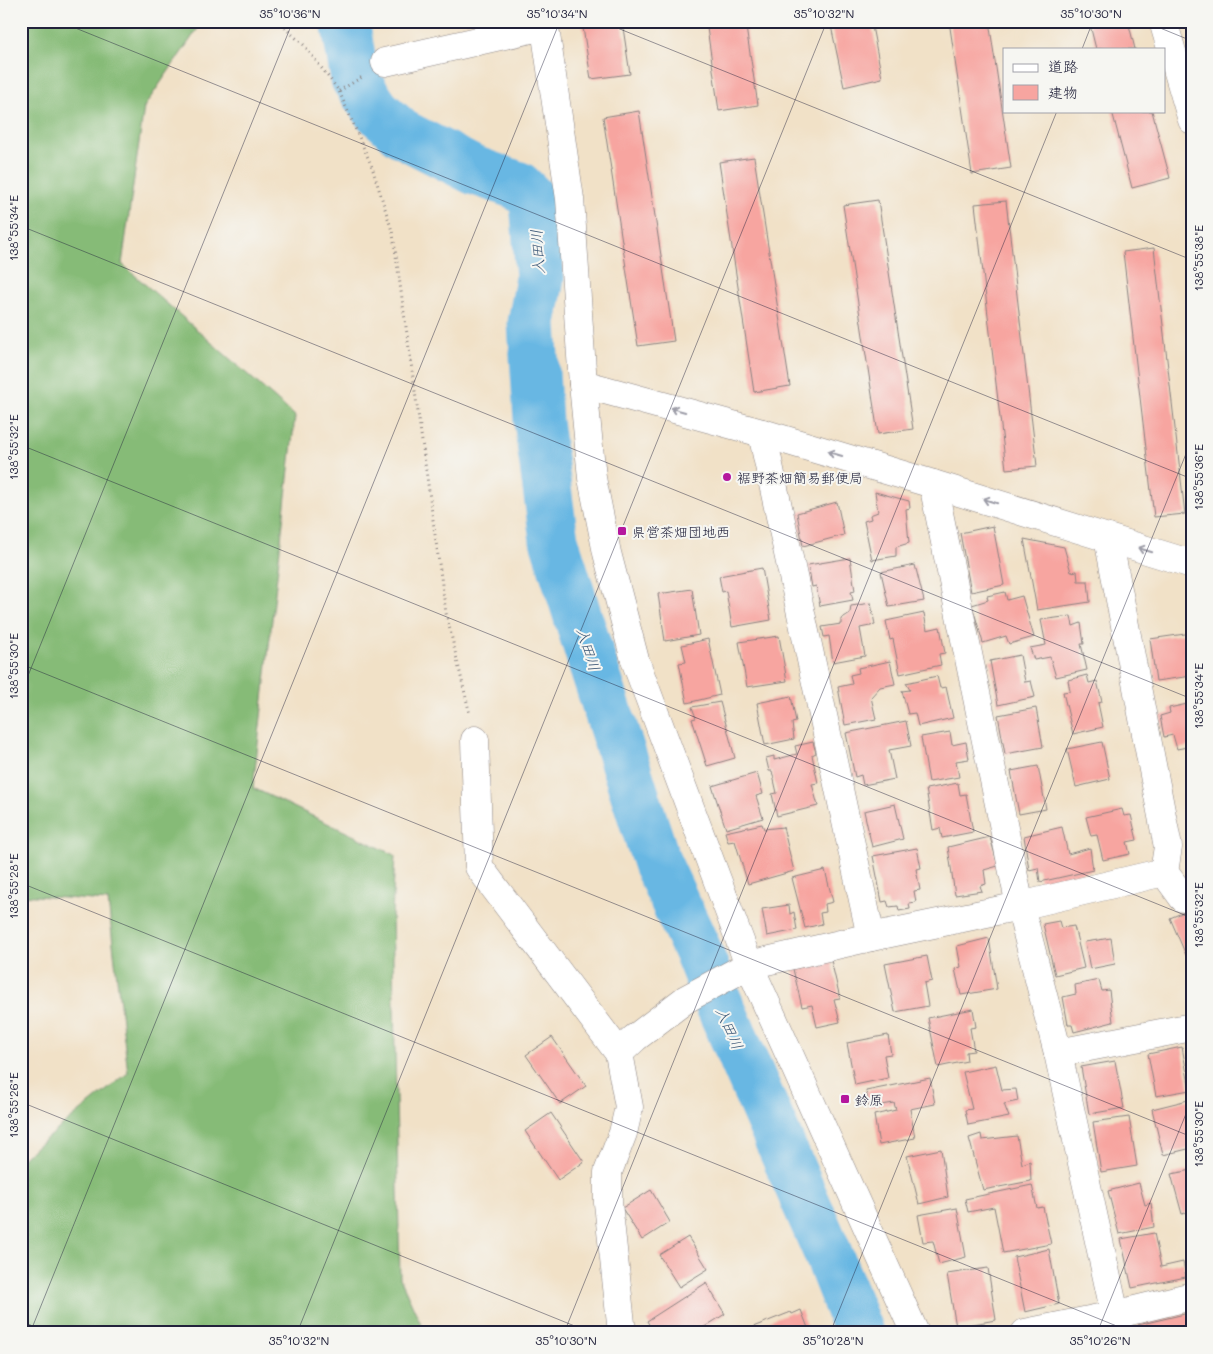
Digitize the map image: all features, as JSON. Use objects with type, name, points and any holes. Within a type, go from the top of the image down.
[{"type":"street","points":[[1164,21],[1192,120]]},
{"type":"street","points":[[385,62],[544,23],[570,199],[583,384],[592,478],[607,553],[636,660],[749,965],[915,1333]]},
{"type":"street","points":[[583,384],[762,433],[1192,564]]},
{"type":"street","points":[[762,433],[871,937]]},
{"type":"street","points":[[934,484],[1020,906],[1058,1053],[1117,1324]]},
{"type":"street","points":[[1108,538],[1168,847],[1164,872],[1184,898],[1192,894]]},
{"type":"street","points":[[476,740],[479,867],[619,1053],[629,1107],[624,1133],[608,1172],[608,1202],[622,1333]]},
{"type":"street","points":[[619,1053],[635,1038],[686,999],[749,965],[1020,906],[1164,872]]},
{"type":"street","points":[[1058,1053],[1192,1027]]},
{"type":"street","points":[[1025,1333],[1117,1324],[1192,1296]]},
{"type":"path","points":[[134,21],[154,27],[192,21]]},
{"type":"path","points":[[276,21],[304,45],[339,91],[372,167],[394,234],[446,613],[476,740]]},
{"type":"green space","points":[[21,21],[203,21],[144,107],[122,264],[295,416],[253,788],[395,855],[392,914],[400,1278],[425,1333],[21,1333],[21,1159],[128,1073],[108,901],[21,895]]},
{"type":"building","points":[[582,21],[622,21],[630,74],[591,79]]},
{"type":"building","points":[[706,21],[745,21],[758,105],[719,111]]},
{"type":"building","points":[[830,21],[871,21],[882,78],[844,87]]},
{"type":"building","points":[[949,21],[989,21],[1011,168],[972,174]]},
{"type":"building","points":[[1089,21],[1128,21],[1135,48],[1096,48]]},
{"type":"building","points":[[639,111],[674,341],[638,346],[603,117]]},
{"type":"building","points":[[1112,112],[1152,112],[1170,178],[1132,188]]},
{"type":"building","points":[[754,157],[790,386],[754,392],[719,162]]},
{"type":"building","points":[[878,200],[913,429],[878,434],[843,205]]},
{"type":"building","points":[[1006,201],[1037,466],[1006,469],[975,204]]},
{"type":"building","points":[[1154,248],[1185,514],[1154,517],[1123,252]]},
{"type":"building","points":[[875,492],[909,501],[910,508],[906,509],[909,543],[896,547],[896,556],[872,560],[864,521],[871,519],[870,515],[878,512]]},
{"type":"building","points":[[837,502],[844,535],[803,546],[797,513]]},
{"type":"building","points":[[993,526],[1004,585],[971,592],[960,533]]},
{"type":"building","points":[[1024,539],[1064,547],[1071,572],[1077,571],[1078,581],[1088,581],[1090,602],[1037,610]]},
{"type":"building","points":[[850,558],[855,591],[851,592],[853,600],[820,606],[816,586],[812,587],[808,565]]},
{"type":"building","points":[[915,565],[924,601],[889,607],[881,572]]},
{"type":"building","points":[[762,568],[771,620],[732,627],[726,591],[722,592],[719,576]]},
{"type":"building","points":[[692,589],[699,635],[665,641],[658,594]]},
{"type":"building","points":[[1005,592],[1007,600],[1022,596],[1034,637],[1009,644],[1006,636],[983,643],[972,605],[988,600],[987,596]]},
{"type":"building","points":[[871,603],[875,625],[860,628],[865,656],[833,662],[829,636],[824,637],[822,627],[841,624],[841,619],[850,613],[851,606]]},
{"type":"building","points":[[924,613],[927,630],[940,627],[945,653],[939,654],[941,665],[900,674],[893,639],[890,640],[886,621]]},
{"type":"building","points":[[1071,616],[1073,626],[1081,623],[1084,644],[1081,644],[1087,670],[1056,677],[1050,657],[1034,660],[1030,648],[1046,645],[1041,620]]},
{"type":"building","points":[[1192,633],[1192,676],[1156,681],[1150,639]]},
{"type":"building","points":[[779,636],[787,681],[747,687],[739,642]]},
{"type":"building","points":[[708,639],[720,695],[687,703],[679,663],[686,662],[682,645]]},
{"type":"building","points":[[1020,655],[1025,682],[1031,681],[1035,697],[998,705],[990,661]]},
{"type":"building","points":[[890,661],[895,684],[880,687],[871,697],[876,719],[845,725],[838,687],[852,684],[850,675],[859,673],[858,668]]},
{"type":"building","points":[[1087,675],[1089,683],[1097,681],[1102,702],[1098,703],[1103,727],[1073,734],[1063,692],[1070,691],[1068,680]]},
{"type":"building","points":[[937,676],[940,688],[946,687],[953,718],[918,726],[915,713],[908,714],[902,691],[910,690],[906,683]]},
{"type":"building","points":[[791,696],[796,722],[792,723],[794,739],[765,745],[757,703]]},
{"type":"building","points":[[720,702],[735,758],[707,766],[692,719],[696,718],[692,707]]},
{"type":"building","points":[[1192,703],[1192,746],[1177,749],[1173,735],[1164,737],[1160,716],[1170,713],[1169,708]]},
{"type":"building","points":[[1036,708],[1043,747],[1005,754],[998,715]]},
{"type":"building","points":[[906,721],[911,746],[889,750],[895,779],[863,785],[861,775],[855,777],[846,733]]},
{"type":"building","points":[[950,732],[952,745],[966,742],[969,759],[956,761],[959,777],[929,782],[921,737]]},
{"type":"building","points":[[813,742],[816,753],[812,755],[818,783],[812,784],[818,806],[777,816],[772,794],[777,793],[772,771],[769,771],[766,758],[774,756],[774,760],[797,754],[795,746]]},
{"type":"building","points":[[1102,742],[1110,779],[1076,787],[1067,749]]},
{"type":"building","points":[[1038,766],[1046,809],[1019,814],[1011,771]]},
{"type":"building","points":[[757,773],[763,794],[756,796],[763,818],[726,829],[712,786]]},
{"type":"building","points":[[958,783],[960,795],[966,794],[973,832],[942,838],[940,828],[933,830],[926,789]]},
{"type":"building","points":[[895,804],[903,839],[872,847],[864,811]]},
{"type":"building","points":[[1122,809],[1124,816],[1131,815],[1137,840],[1127,842],[1130,854],[1103,860],[1097,835],[1091,836],[1086,817]]},
{"type":"building","points":[[762,824],[764,829],[783,827],[794,871],[748,884],[735,841],[728,842],[725,832]]},
{"type":"building","points":[[1062,827],[1068,854],[1090,848],[1093,870],[1040,882],[1038,868],[1029,870],[1024,836]]},
{"type":"building","points":[[990,837],[998,866],[984,870],[986,884],[980,886],[982,891],[955,895],[948,847]]},
{"type":"building","points":[[917,848],[921,868],[916,869],[920,890],[914,891],[916,902],[909,903],[910,909],[899,911],[898,906],[889,907],[887,901],[882,902],[873,856]]},
{"type":"building","points":[[825,870],[833,902],[825,904],[826,912],[820,913],[822,924],[805,928],[792,878]]},
{"type":"building","points":[[789,905],[790,914],[794,912],[797,930],[767,936],[762,909]]},
{"type":"building","points":[[1189,910],[1192,916],[1192,953],[1186,955],[1170,918]]},
{"type":"building","points":[[1059,921],[1061,928],[1074,926],[1084,968],[1055,975],[1043,924]]},
{"type":"building","points":[[989,938],[997,989],[961,995],[955,969],[961,967],[957,946]]},
{"type":"building","points":[[1111,938],[1115,964],[1090,969],[1085,942]]},
{"type":"building","points":[[927,956],[932,981],[924,983],[928,1006],[895,1012],[885,964]]},
{"type":"building","points":[[831,960],[840,998],[834,999],[840,1022],[817,1027],[812,1005],[802,1007],[793,969]]},
{"type":"building","points":[[1099,980],[1102,991],[1109,990],[1113,1022],[1074,1032],[1072,1025],[1068,1025],[1063,997],[1076,994],[1075,985]]},
{"type":"building","points":[[973,1009],[976,1027],[970,1028],[974,1051],[966,1052],[967,1061],[938,1067],[928,1018]]},
{"type":"building","points":[[888,1035],[891,1054],[884,1055],[888,1078],[855,1085],[847,1043]]},
{"type":"building","points":[[552,1037],[586,1086],[560,1104],[526,1055]]},
{"type":"building","points":[[1182,1047],[1190,1090],[1156,1096],[1148,1054]]},
{"type":"building","points":[[1115,1061],[1124,1108],[1089,1114],[1081,1067]]},
{"type":"building","points":[[996,1065],[1002,1090],[1016,1089],[1018,1101],[1004,1104],[1009,1117],[968,1125],[965,1110],[972,1109],[963,1072]]},
{"type":"building","points":[[930,1078],[935,1104],[910,1109],[915,1138],[879,1145],[874,1115],[896,1110],[894,1103],[869,1107],[866,1091]]},
{"type":"building","points":[[1192,1099],[1192,1148],[1163,1155],[1152,1109]]},
{"type":"building","points":[[551,1113],[584,1162],[558,1180],[525,1131]]},
{"type":"building","points":[[1129,1117],[1137,1166],[1101,1172],[1093,1122]]},
{"type":"building","points":[[981,1134],[982,1140],[1017,1136],[1022,1164],[1030,1161],[1031,1181],[983,1190],[969,1138]]},
{"type":"building","points":[[941,1149],[948,1197],[919,1204],[907,1156]]},
{"type":"building","points":[[1192,1170],[1192,1211],[1182,1214],[1171,1174]]},
{"type":"building","points":[[1139,1183],[1145,1205],[1151,1203],[1154,1227],[1119,1234],[1108,1191]]},
{"type":"building","points":[[1032,1185],[1037,1208],[1043,1207],[1051,1244],[1003,1253],[994,1207],[968,1212],[965,1199]]},
{"type":"building","points":[[651,1190],[670,1222],[642,1240],[622,1208]]},
{"type":"building","points":[[957,1208],[966,1257],[939,1264],[933,1241],[923,1242],[918,1215]]},
{"type":"building","points":[[1192,1231],[1192,1251],[1191,1252],[1186,1232]]},
{"type":"building","points":[[1154,1233],[1161,1267],[1183,1262],[1186,1277],[1132,1288],[1121,1239]]},
{"type":"building","points":[[688,1237],[708,1269],[679,1287],[659,1255]]},
{"type":"building","points":[[1049,1249],[1059,1304],[1025,1312],[1014,1257]]},
{"type":"building","points":[[988,1268],[996,1320],[956,1327],[947,1274]]},
{"type":"building","points":[[706,1283],[725,1314],[695,1333],[654,1333],[647,1321]]},
{"type":"building","points":[[801,1310],[810,1333],[755,1333],[753,1327]]},
{"type":"building","points":[[1189,1313],[1192,1333],[1140,1333],[1138,1325]]},
{"type":"waterway","name":"入田川","points":[[345,21],[355,79],[376,110],[401,133],[473,170],[519,186],[534,201],[540,278],[532,323],[538,421],[554,540],[657,863],[700,956],[827,1251],[859,1333]]},
{"type":"place","name":"裾野茶畑簡易郵便局","points":[[727,477]]},
{"type":"place","name":"県営茶畑団地西","points":[[622,531]]},
{"type":"place","name":"鈴原","points":[[845,1099]]}]
